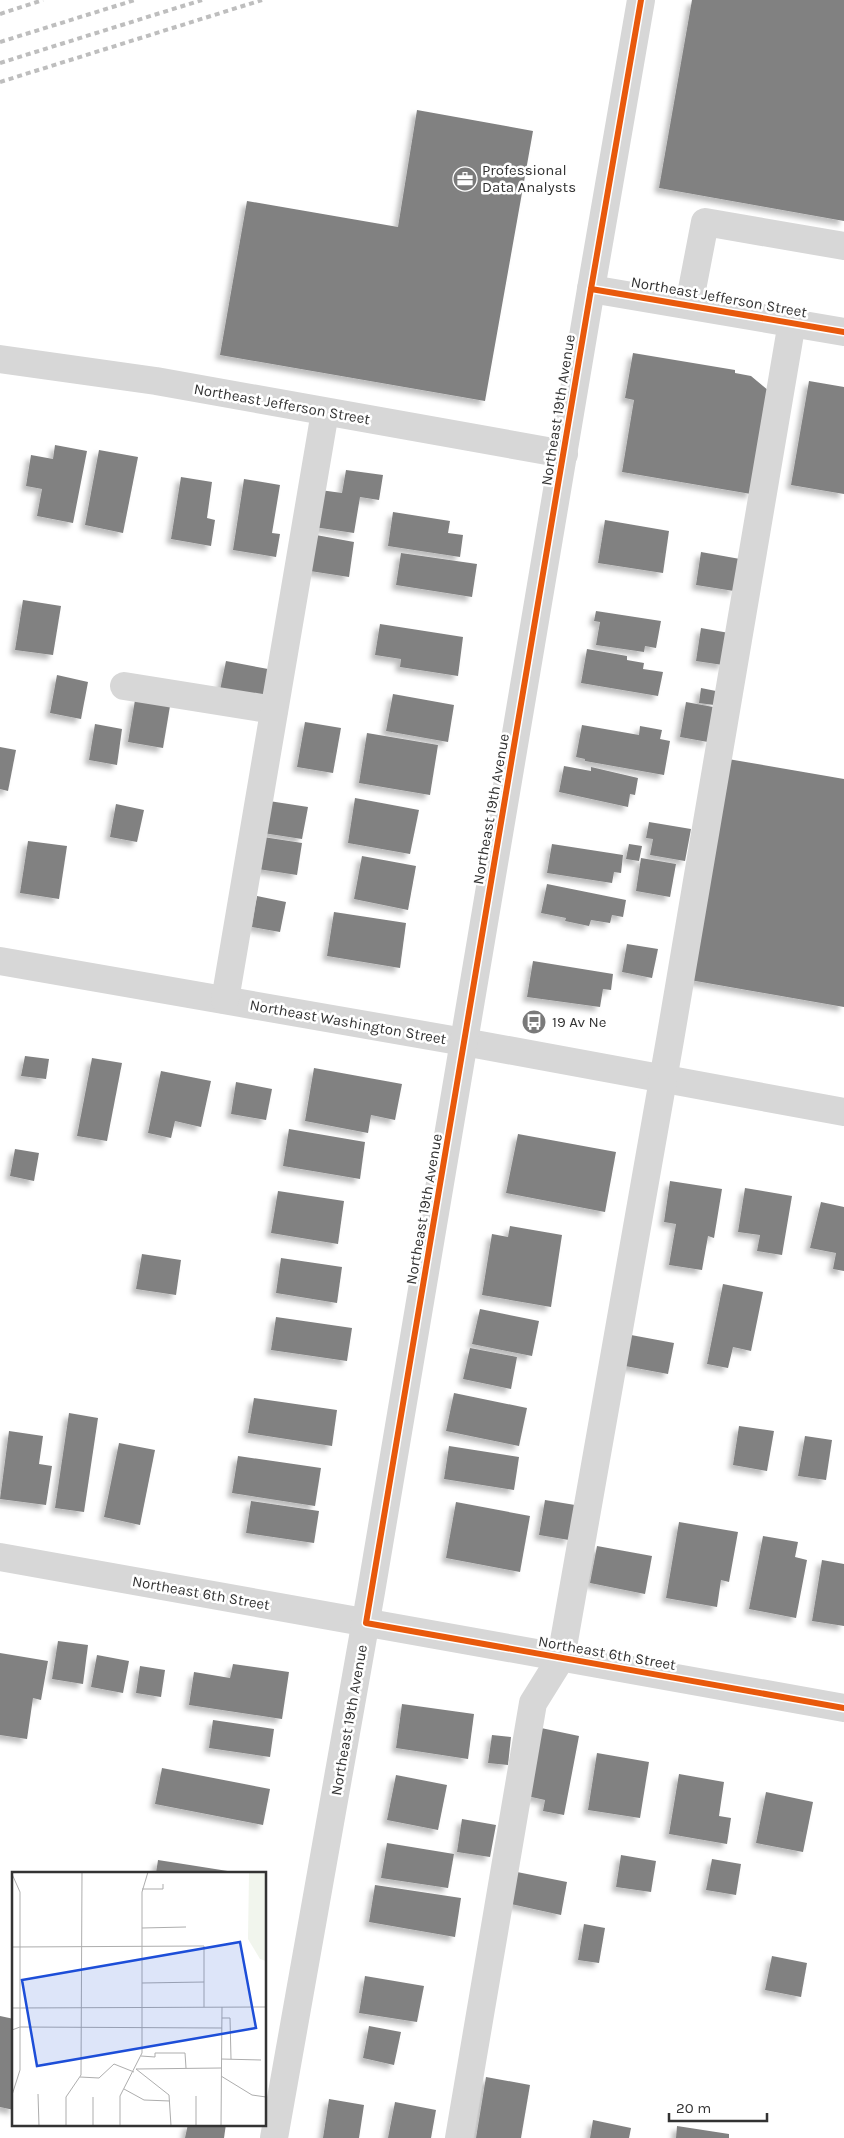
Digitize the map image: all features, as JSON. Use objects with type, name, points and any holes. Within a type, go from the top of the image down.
[{"type":"street","name":"Northeast 19th Avenue","points":[[274,2138],[366,1623],[591,289],[642,0]]},
{"type":"street","points":[[689,305],[705,222],[844,246]]},
{"type":"street","name":"Northeast Jefferson Street","points":[[591,289],[844,332]]},
{"type":"street","points":[[459,2138],[533,1703],[561,1658],[663,1078],[792,322]]},
{"type":"street","name":"Northeast Jefferson Street","points":[[0,359],[156,381],[564,454]]},
{"type":"street","points":[[225,1000],[325,412]]},
{"type":"street","points":[[124,686],[274,710]]},
{"type":"street","name":"Northeast Washington Street","points":[[0,961],[464,1042],[844,1112]]},
{"type":"street","name":"Northeast 6th Street","points":[[0,1558],[844,1708]]},
{"type":"building","points":[[692,0],[844,0],[844,221],[659,188]]},
{"type":"building","points":[[417,110],[533,131],[485,401],[220,355],[247,201],[398,227]]},
{"type":"building","points":[[633,353],[735,370],[735,373],[751,376],[769,391],[751,494],[622,472],[634,400],[625,398]]},
{"type":"building","points":[[809,381],[844,387],[844,494],[791,485]]},
{"type":"building","points":[[55,445],[87,451],[73,523],[37,516],[42,489],[26,486],[31,455],[53,459]]},
{"type":"building","points":[[99,450],[138,457],[123,533],[85,525]]},
{"type":"building","points":[[346,470],[383,475],[379,500],[360,497],[354,533],[314,527],[320,490],[342,493]]},
{"type":"building","points":[[181,477],[212,482],[207,518],[215,520],[211,546],[171,539]]},
{"type":"building","points":[[244,479],[280,485],[272,533],[280,534],[276,557],[233,550]]},
{"type":"building","points":[[393,512],[450,521],[448,533],[463,535],[460,557],[388,546]]},
{"type":"building","points":[[605,520],[669,531],[663,573],[598,563]]},
{"type":"building","points":[[316,535],[354,542],[349,577],[310,571]]},
{"type":"building","points":[[701,552],[740,559],[734,591],[696,585]]},
{"type":"building","points":[[401,553],[477,564],[472,597],[396,585]]},
{"type":"building","points":[[23,600],[61,606],[53,655],[15,650]]},
{"type":"building","points":[[596,611],[661,621],[656,648],[645,646],[644,652],[596,645],[600,622],[594,621]]},
{"type":"building","points":[[380,624],[463,637],[458,676],[400,667],[401,659],[375,655]]},
{"type":"building","points":[[701,628],[729,633],[723,665],[696,661]]},
{"type":"building","points":[[587,649],[627,656],[627,660],[644,663],[643,669],[663,672],[658,696],[581,683]]},
{"type":"building","points":[[226,661],[268,669],[263,697],[220,690]]},
{"type":"building","points":[[57,675],[88,682],[81,719],[50,713]]},
{"type":"building","points":[[701,688],[716,691],[714,705],[699,703]]},
{"type":"building","points":[[393,694],[454,705],[448,742],[386,731]]},
{"type":"building","points":[[135,700],[170,706],[163,748],[128,742]]},
{"type":"building","points":[[686,702],[713,707],[708,742],[680,737]]},
{"type":"building","points":[[305,722],[341,728],[333,773],[297,767]]},
{"type":"building","points":[[95,724],[122,729],[117,765],[89,760]]},
{"type":"building","points":[[582,725],[639,735],[640,726],[662,730],[660,739],[670,741],[664,775],[585,761],[585,759],[576,757]]},
{"type":"building","points":[[367,733],[438,745],[430,795],[359,783]]},
{"type":"building","points":[[0,747],[16,750],[8,791],[0,789]]},
{"type":"building","points":[[728,759],[844,779],[844,1007],[690,980]]},
{"type":"building","points":[[564,766],[591,771],[591,767],[638,778],[635,795],[630,794],[628,807],[559,792]]},
{"type":"building","points":[[355,798],[419,810],[410,854],[348,843]]},
{"type":"building","points":[[269,801],[308,807],[302,839],[263,833]]},
{"type":"building","points":[[116,804],[144,810],[137,842],[110,837]]},
{"type":"building","points":[[649,822],[691,829],[685,861],[650,855],[653,839],[646,838]]},
{"type":"building","points":[[263,837],[302,843],[297,875],[258,869]]},
{"type":"building","points":[[28,841],[67,846],[59,899],[20,893]]},
{"type":"building","points":[[552,844],[623,855],[621,873],[614,872],[612,883],[547,873]]},
{"type":"building","points":[[629,844],[642,846],[639,861],[626,859]]},
{"type":"building","points":[[362,856],[416,866],[408,910],[354,899]]},
{"type":"building","points":[[641,858],[676,864],[670,897],[636,891]]},
{"type":"building","points":[[547,884],[626,900],[623,917],[612,915],[610,923],[591,920],[589,926],[565,921],[566,918],[541,913]]},
{"type":"building","points":[[257,896],[286,902],[280,932],[252,927]]},
{"type":"building","points":[[334,912],[406,923],[400,968],[327,956]]},
{"type":"building","points":[[627,944],[658,949],[652,978],[622,972]]},
{"type":"building","points":[[533,961],[613,974],[611,990],[603,989],[600,1007],[527,997]]},
{"type":"building","points":[[25,1056],[49,1059],[46,1079],[21,1076]]},
{"type":"building","points":[[92,1058],[122,1063],[107,1141],[77,1136]]},
{"type":"building","points":[[314,1068],[402,1084],[395,1120],[371,1115],[368,1133],[305,1121]]},
{"type":"building","points":[[161,1071],[211,1081],[201,1127],[175,1121],[171,1138],[148,1133]]},
{"type":"building","points":[[236,1082],[272,1089],[266,1120],[231,1114]]},
{"type":"building","points":[[289,1129],[365,1142],[360,1179],[283,1166]]},
{"type":"building","points":[[518,1134],[616,1152],[605,1212],[506,1193]]},
{"type":"building","points":[[15,1149],[39,1153],[34,1181],[10,1176]]},
{"type":"building","points":[[670,1181],[722,1189],[714,1238],[708,1236],[702,1270],[669,1265],[676,1224],[664,1222]]},
{"type":"building","points":[[745,1188],[792,1196],[782,1255],[757,1251],[760,1235],[738,1232]]},
{"type":"building","points":[[278,1191],[344,1201],[338,1244],[271,1233]]},
{"type":"building","points":[[821,1202],[844,1207],[844,1271],[833,1269],[836,1253],[810,1248]]},
{"type":"building","points":[[510,1226],[562,1235],[551,1307],[482,1295],[492,1234],[508,1237]]},
{"type":"building","points":[[142,1254],[181,1260],[176,1295],[136,1289]]},
{"type":"building","points":[[281,1258],[342,1267],[337,1303],[276,1293]]},
{"type":"building","points":[[723,1284],[763,1292],[751,1351],[733,1347],[728,1368],[707,1364]]},
{"type":"building","points":[[480,1309],[539,1321],[532,1356],[472,1344]]},
{"type":"building","points":[[276,1317],[352,1328],[347,1361],[271,1350]]},
{"type":"building","points":[[631,1335],[674,1343],[668,1374],[625,1366]]},
{"type":"building","points":[[470,1348],[517,1357],[511,1389],[463,1379]]},
{"type":"building","points":[[454,1393],[527,1408],[519,1446],[446,1431]]},
{"type":"building","points":[[254,1398],[337,1410],[332,1446],[248,1433]]},
{"type":"building","points":[[69,1413],[98,1418],[84,1512],[55,1508]]},
{"type":"building","points":[[739,1426],[774,1431],[767,1471],[733,1465]]},
{"type":"building","points":[[9,1431],[43,1436],[39,1464],[52,1466],[46,1505],[0,1499]]},
{"type":"building","points":[[805,1436],[832,1440],[826,1480],[798,1476]]},
{"type":"building","points":[[119,1443],[155,1450],[140,1525],[104,1517]]},
{"type":"building","points":[[449,1446],[519,1457],[514,1490],[444,1479]]},
{"type":"building","points":[[238,1456],[321,1468],[315,1506],[232,1493]]},
{"type":"building","points":[[545,1500],[575,1505],[569,1540],[539,1535]]},
{"type":"building","points":[[251,1501],[319,1511],[314,1543],[246,1533]]},
{"type":"building","points":[[456,1502],[530,1516],[520,1572],[446,1558]]},
{"type":"building","points":[[679,1522],[738,1532],[729,1582],[721,1580],[717,1607],[666,1598]]},
{"type":"building","points":[[763,1536],[798,1542],[795,1557],[807,1560],[796,1618],[749,1609]]},
{"type":"building","points":[[597,1546],[652,1556],[645,1594],[590,1583]]},
{"type":"building","points":[[822,1560],[844,1564],[844,1626],[812,1621]]},
{"type":"building","points":[[58,1641],[88,1645],[83,1684],[52,1679]]},
{"type":"building","points":[[0,1653],[48,1661],[41,1700],[33,1698],[27,1739],[0,1735]]},
{"type":"building","points":[[97,1655],[129,1661],[123,1693],[91,1687]]},
{"type":"building","points":[[233,1664],[289,1672],[282,1719],[189,1705],[194,1672],[230,1678]]},
{"type":"building","points":[[140,1666],[165,1670],[161,1697],[136,1693]]},
{"type":"building","points":[[402,1704],[474,1714],[468,1759],[396,1748]]},
{"type":"building","points":[[213,1720],[274,1729],[270,1757],[209,1748]]},
{"type":"building","points":[[541,1728],[579,1736],[564,1815],[543,1811],[545,1800],[527,1796]]},
{"type":"building","points":[[492,1735],[511,1737],[508,1765],[488,1763]]},
{"type":"building","points":[[597,1753],[649,1762],[640,1818],[588,1810]]},
{"type":"building","points":[[162,1768],[270,1789],[263,1825],[155,1804]]},
{"type":"building","points":[[679,1774],[724,1782],[719,1816],[731,1818],[727,1844],[669,1834]]},
{"type":"building","points":[[396,1775],[447,1785],[438,1830],[387,1820]]},
{"type":"building","points":[[766,1792],[813,1802],[803,1852],[756,1843]]},
{"type":"building","points":[[462,1819],[496,1825],[490,1857],[457,1852]]},
{"type":"building","points":[[387,1843],[454,1854],[448,1888],[381,1878]]},
{"type":"building","points":[[621,1855],[656,1861],[651,1892],[616,1887]]},
{"type":"building","points":[[712,1859],[741,1864],[736,1895],[706,1890]]},
{"type":"building","points":[[158,1860],[234,1872],[156,1872]]},
{"type":"building","points":[[517,1872],[567,1882],[561,1915],[511,1904]]},
{"type":"building","points":[[375,1885],[461,1898],[455,1937],[369,1922]]},
{"type":"building","points":[[584,1924],[605,1928],[599,1963],[578,1960]]},
{"type":"building","points":[[772,1956],[807,1963],[801,1997],[765,1990]]},
{"type":"building","points":[[365,1976],[424,1986],[417,2022],[359,2013]]},
{"type":"building","points":[[0,2016],[12,2019],[12,2110],[0,2107]]},
{"type":"building","points":[[369,2026],[401,2032],[394,2065],[363,2058]]},
{"type":"building","points":[[486,2077],[530,2085],[521,2138],[476,2138]]},
{"type":"building","points":[[329,2099],[364,2105],[359,2138],[323,2138]]},
{"type":"building","points":[[395,2102],[436,2110],[431,2138],[388,2138]]},
{"type":"building","points":[[593,2120],[631,2128],[629,2138],[590,2138]]},
{"type":"building","points":[[188,2126],[226,2126],[224,2138],[185,2138]]},
{"type":"building","points":[[677,2126],[729,2134],[729,2138],[676,2138]]},
{"type":"railway","points":[[0,14],[43,0]]},
{"type":"railway","points":[[0,42],[135,0]]},
{"type":"railway","points":[[0,63],[202,0]]},
{"type":"railway","points":[[0,82],[262,0]]},
{"type":"cycle path","points":[[641,0],[366,1623],[844,1708]]},
{"type":"cycle path","points":[[591,289],[844,332]]},
{"type":"place","name":"Professional Data Analysts","points":[[465,179]]},
{"type":"place","name":"19 Av Ne","points":[[534,1022]]}]
